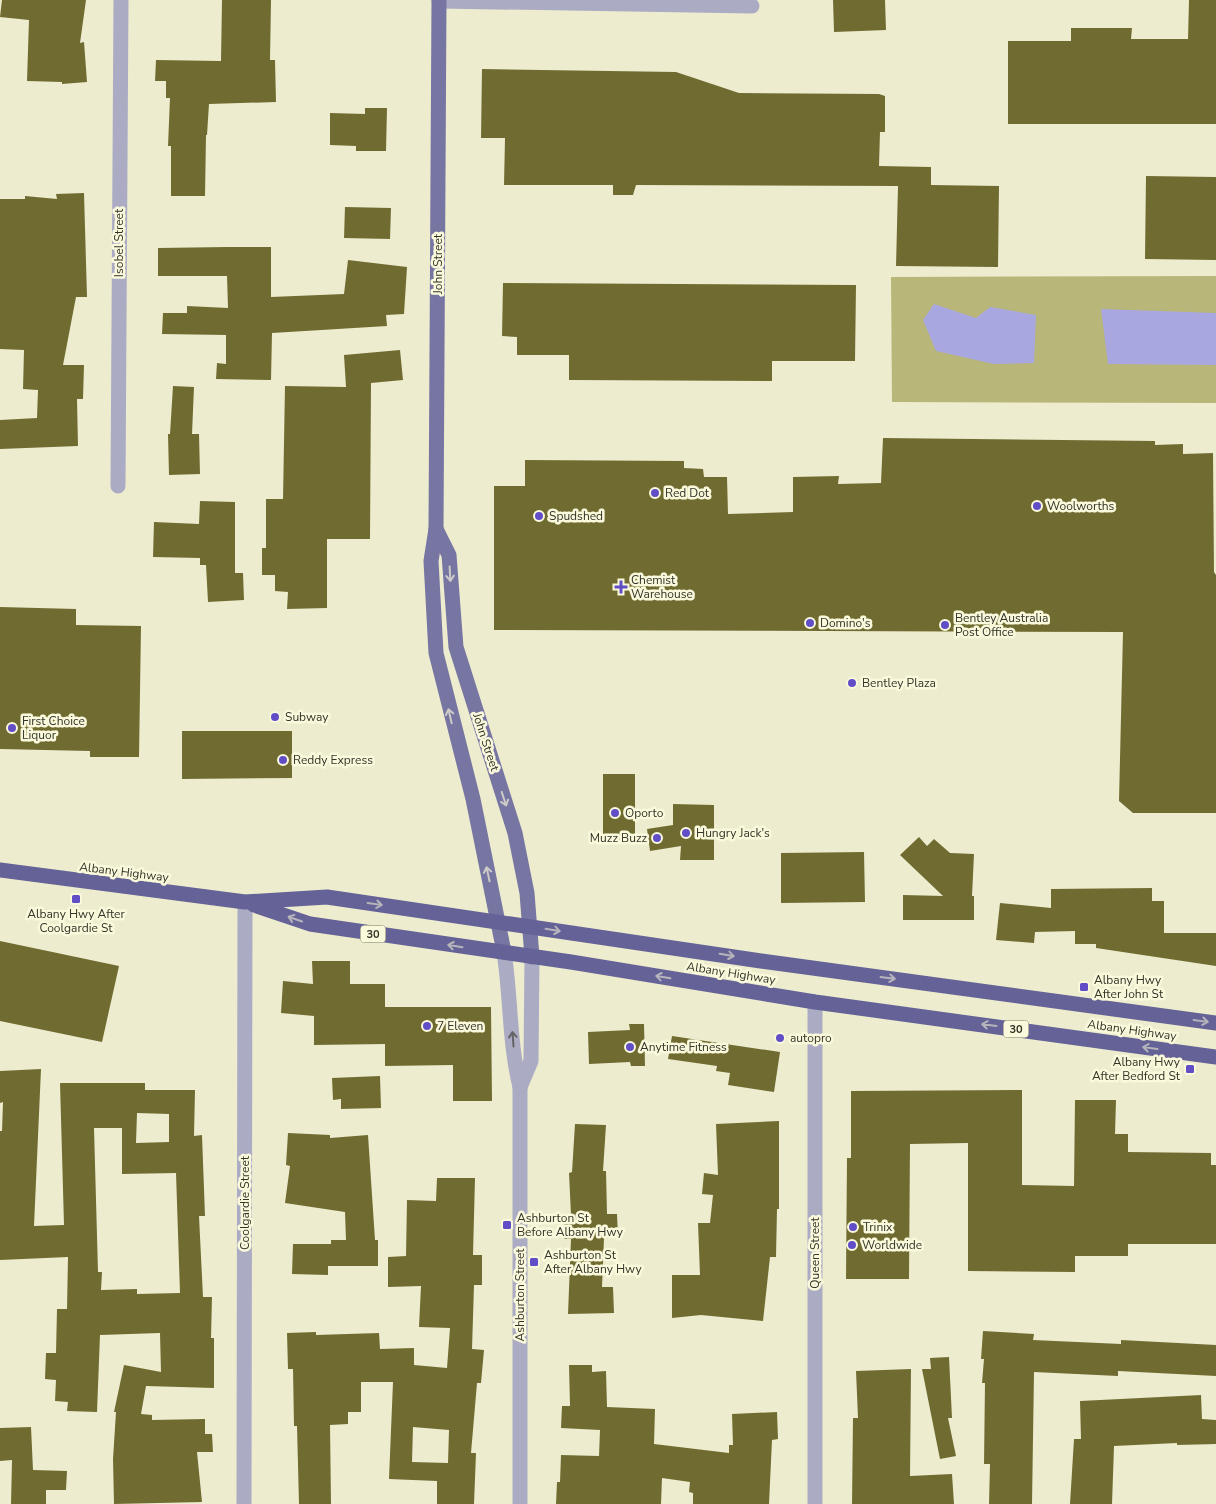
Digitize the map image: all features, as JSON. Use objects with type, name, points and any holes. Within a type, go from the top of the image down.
[{"type":"highway","name":"Albany Highway","points":[[0,870],[245,902],[327,897],[761,961],[1216,1023]]},
{"type":"highway","name":"Albany Highway","points":[[245,902],[310,924],[571,962],[815,1002],[1216,1057]]},
{"type":"main road","name":"John Street","points":[[439,1],[436,528],[431,561],[436,653],[473,800],[504,952]]},
{"type":"main road","name":"John Street","points":[[436,528],[449,555],[456,647],[515,833],[531,926],[532,957]]},
{"type":"street","name":"Isobel Street","points":[[118,486],[121,0]]},
{"type":"street","points":[[439,1],[752,6]]},
{"type":"street","name":"Coolgardie Street","points":[[244,1504],[245,902]]},
{"type":"street","name":"Ashburton Street","points":[[504,952],[509,986],[514,1064],[520,1087],[520,1504]]},
{"type":"street","name":"Ashburton Street","points":[[520,1087],[531,1062],[532,957]]},
{"type":"street","name":"Queen Street","points":[[815,1002],[815,1504]]},
{"type":"shaded area","points":[[1216,276],[1216,403],[892,402],[891,277]]},
{"type":"water","points":[[934,304],[976,318],[990,307],[1036,315],[1034,363],[994,364],[936,351],[923,320]]},
{"type":"water","points":[[1101,309],[1216,313],[1216,365],[1108,364]]},
{"type":"building","points":[[2,0],[86,0],[80,43],[84,42],[87,82],[62,84],[62,82],[27,81],[29,20],[0,17]]},
{"type":"building","points":[[222,0],[271,0],[270,60],[275,60],[276,102],[209,104],[206,135],[205,196],[171,196],[171,146],[168,146],[170,98],[166,98],[166,81],[155,81],[156,60],[221,61]]},
{"type":"building","points":[[833,0],[885,0],[886,30],[834,32]]},
{"type":"building","points":[[1189,0],[1216,0],[1216,124],[1008,124],[1008,41],[1071,41],[1071,28],[1132,28],[1131,39],[1188,39]]},
{"type":"building","points":[[482,69],[676,72],[739,93],[879,94],[885,96],[885,132],[880,132],[879,166],[931,167],[931,185],[999,186],[998,267],[896,266],[898,186],[636,185],[633,195],[613,195],[613,185],[504,185],[505,138],[481,138]]},
{"type":"building","points":[[365,108],[387,108],[386,151],[356,151],[356,146],[330,145],[330,113],[365,114]]},
{"type":"building","points":[[1146,176],[1216,177],[1216,260],[1145,259]]},
{"type":"building","points":[[84,193],[87,297],[76,297],[63,365],[84,365],[83,399],[77,399],[78,446],[0,449],[0,420],[37,418],[38,390],[23,389],[24,350],[0,349],[0,199],[25,199],[25,196],[57,199],[56,194]]},
{"type":"building","points":[[345,207],[391,208],[390,239],[344,238]]},
{"type":"building","points":[[271,247],[271,297],[344,294],[348,260],[407,267],[404,314],[386,315],[387,326],[272,333],[271,380],[216,379],[217,363],[226,364],[226,335],[162,334],[163,313],[187,313],[187,306],[228,308],[227,276],[158,276],[158,248]]},
{"type":"building","points":[[503,283],[856,285],[855,361],[772,361],[772,381],[569,380],[569,355],[517,355],[517,337],[502,336]]},
{"type":"building","points":[[400,350],[403,380],[371,383],[370,539],[327,539],[327,608],[287,609],[288,592],[275,591],[275,575],[262,575],[262,548],[266,548],[266,499],[283,499],[285,386],[346,387],[344,355]]},
{"type":"building","points":[[173,386],[194,387],[192,434],[199,434],[200,474],[169,475],[168,434],[170,434]]},
{"type":"building","points":[[883,438],[1155,441],[1155,445],[1183,444],[1183,454],[1213,453],[1214,572],[1216,575],[1216,813],[1133,813],[1119,801],[1123,632],[494,630],[494,486],[525,486],[525,460],[684,461],[684,468],[703,469],[704,477],[727,477],[728,514],[793,512],[793,477],[839,476],[838,484],[881,483]]},
{"type":"building","points":[[200,501],[235,502],[235,573],[243,573],[244,600],[208,602],[206,565],[200,565],[200,558],[153,557],[154,522],[199,524]]},
{"type":"building","points":[[0,607],[76,609],[76,625],[141,626],[139,757],[90,757],[90,751],[0,749]]},
{"type":"building","points":[[182,731],[292,731],[292,778],[182,779]]},
{"type":"building","points":[[603,774],[635,774],[635,840],[603,840]]},
{"type":"building","points":[[673,804],[714,805],[714,860],[680,860],[681,846],[650,851],[647,829],[673,825]]},
{"type":"building","points":[[919,837],[927,846],[934,839],[950,853],[974,854],[972,896],[974,896],[974,920],[903,920],[903,895],[943,896],[900,855]]},
{"type":"building","points":[[864,852],[865,902],[781,903],[781,853]]},
{"type":"building","points":[[1152,888],[1152,901],[1164,901],[1164,933],[1216,933],[1216,966],[1096,948],[1096,944],[1075,944],[1075,931],[1035,932],[1034,943],[996,940],[1000,903],[1051,908],[1051,889]]},
{"type":"building","points":[[0,941],[119,966],[102,1042],[0,1021]]},
{"type":"building","points":[[312,961],[350,961],[350,984],[385,984],[385,1007],[491,1007],[492,1101],[453,1101],[453,1065],[385,1066],[385,1044],[314,1045],[314,1016],[281,1013],[283,981],[313,984]]},
{"type":"building","points":[[629,1024],[644,1024],[645,1066],[631,1066],[630,1062],[589,1064],[588,1032],[630,1030]]},
{"type":"building","points":[[672,1036],[780,1052],[774,1092],[728,1085],[730,1073],[716,1071],[717,1066],[668,1059]]},
{"type":"building","points":[[41,1069],[34,1226],[64,1225],[60,1083],[145,1083],[145,1090],[195,1090],[194,1136],[202,1135],[205,1216],[199,1216],[203,1297],[212,1297],[211,1338],[214,1338],[214,1388],[146,1386],[141,1414],[152,1415],[152,1420],[205,1419],[205,1434],[212,1434],[213,1452],[197,1452],[202,1502],[114,1504],[113,1459],[116,1412],[114,1412],[124,1365],[161,1372],[160,1333],[100,1335],[97,1412],[67,1411],[68,1402],[55,1401],[56,1380],[45,1379],[46,1353],[56,1353],[57,1309],[67,1309],[68,1257],[0,1260],[0,1131],[2,1131],[3,1102],[0,1103],[0,1071]],"holes":[[[137,1113],[169,1114],[169,1142],[136,1143]],[[94,1128],[122,1128],[122,1174],[176,1173],[180,1293],[137,1294],[137,1289],[101,1290],[102,1272],[98,1272]]]},
{"type":"building","points":[[380,1076],[381,1108],[341,1109],[341,1099],[333,1100],[332,1078]]},
{"type":"building","points":[[1022,1090],[1022,1185],[1074,1186],[1075,1100],[1116,1100],[1115,1134],[1128,1134],[1128,1152],[1211,1153],[1211,1165],[1216,1165],[1216,1244],[1128,1244],[1128,1256],[1075,1256],[1075,1272],[968,1271],[968,1143],[910,1144],[909,1279],[846,1279],[847,1158],[851,1158],[851,1091]]},
{"type":"building","points":[[779,1121],[779,1209],[777,1209],[776,1257],[770,1257],[763,1321],[701,1315],[672,1318],[672,1275],[700,1275],[698,1223],[710,1223],[713,1195],[702,1194],[704,1173],[718,1175],[716,1124]]},
{"type":"building","points":[[575,1124],[606,1125],[603,1171],[606,1171],[607,1214],[617,1214],[618,1237],[604,1238],[602,1287],[613,1287],[614,1313],[568,1314],[571,1239],[564,1239],[564,1216],[571,1215],[569,1173],[572,1172]]},
{"type":"building","points":[[288,1133],[330,1135],[330,1138],[368,1135],[375,1240],[378,1240],[378,1266],[328,1266],[328,1275],[292,1274],[293,1244],[331,1244],[331,1240],[346,1240],[345,1212],[285,1203],[290,1166],[286,1165]]},
{"type":"building","points":[[437,1178],[475,1178],[473,1255],[482,1255],[482,1285],[474,1285],[472,1349],[484,1350],[481,1383],[477,1383],[471,1453],[476,1453],[474,1504],[437,1504],[437,1481],[389,1479],[393,1382],[361,1382],[361,1412],[348,1412],[348,1424],[330,1425],[331,1504],[299,1504],[297,1426],[294,1426],[293,1369],[288,1369],[287,1333],[316,1332],[316,1335],[379,1333],[380,1349],[414,1348],[414,1365],[447,1368],[450,1328],[419,1327],[421,1286],[388,1287],[388,1257],[406,1256],[407,1200],[436,1201]],"holes":[[[413,1427],[449,1430],[448,1463],[412,1462]]]},
{"type":"building","points":[[983,1331],[1034,1334],[1033,1340],[1121,1344],[1121,1340],[1216,1345],[1216,1376],[1118,1371],[1118,1376],[1034,1372],[1032,1504],[989,1504],[990,1464],[984,1464],[985,1383],[982,1383],[984,1359],[981,1359]]},
{"type":"building","points":[[949,1357],[952,1418],[948,1418],[956,1456],[940,1459],[922,1369],[931,1369],[930,1358]]},
{"type":"building","points":[[569,1365],[592,1365],[592,1372],[606,1371],[607,1407],[655,1409],[654,1444],[729,1453],[729,1445],[733,1445],[732,1414],[777,1412],[778,1439],[772,1440],[769,1504],[693,1504],[693,1493],[689,1492],[690,1482],[662,1478],[661,1504],[556,1504],[557,1482],[560,1482],[561,1455],[599,1456],[600,1430],[561,1428],[562,1406],[570,1406]]},
{"type":"building","points":[[911,1369],[910,1476],[952,1474],[954,1504],[852,1504],[853,1418],[858,1418],[856,1371]]},
{"type":"building","points":[[1201,1395],[1202,1419],[1216,1420],[1216,1444],[1177,1445],[1177,1443],[1114,1446],[1112,1504],[1070,1504],[1074,1439],[1081,1439],[1080,1401]]},
{"type":"building","points":[[31,1427],[33,1470],[67,1471],[66,1490],[46,1490],[46,1504],[11,1504],[12,1460],[0,1461],[0,1428]]},
{"type":"place","name":"Red Dot","points":[[655,493]]},
{"type":"place","name":"Woolworths","points":[[1037,506]]},
{"type":"place","name":"Spudshed","points":[[539,516]]},
{"type":"place","name":"Chemist Warehouse","points":[[621,587]]},
{"type":"place","name":"Domino's","points":[[810,623]]},
{"type":"place","name":"Bentley Australia Post Office","points":[[945,625]]},
{"type":"place","name":"Bentley Plaza","points":[[852,683]]},
{"type":"place","name":"Subway","points":[[275,717]]},
{"type":"place","name":"First Choice Liquor","points":[[12,728]]},
{"type":"place","name":"Reddy Express","points":[[283,760]]},
{"type":"place","name":"Oporto","points":[[615,813]]},
{"type":"place","name":"Hungry Jack's","points":[[686,833]]},
{"type":"place","name":"Muzz Buzz","points":[[657,838]]},
{"type":"place","name":"Albany Hwy After Coolgardie St","points":[[76,899]]},
{"type":"place","name":"Albany Hwy After John St","points":[[1084,987]]},
{"type":"place","name":"7 Eleven","points":[[427,1026]]},
{"type":"place","name":"autopro","points":[[780,1038]]},
{"type":"place","name":"Anytime Fitness","points":[[630,1047]]},
{"type":"place","name":"Albany Hwy After Bedford St","points":[[1190,1069]]},
{"type":"place","name":"Ashburton St Before Albany Hwy","points":[[507,1225]]},
{"type":"place","name":"Trinix","points":[[853,1227]]},
{"type":"place","name":"Worldwide","points":[[852,1245]]},
{"type":"place","name":"Ashburton St After Albany Hwy","points":[[534,1262]]}]
